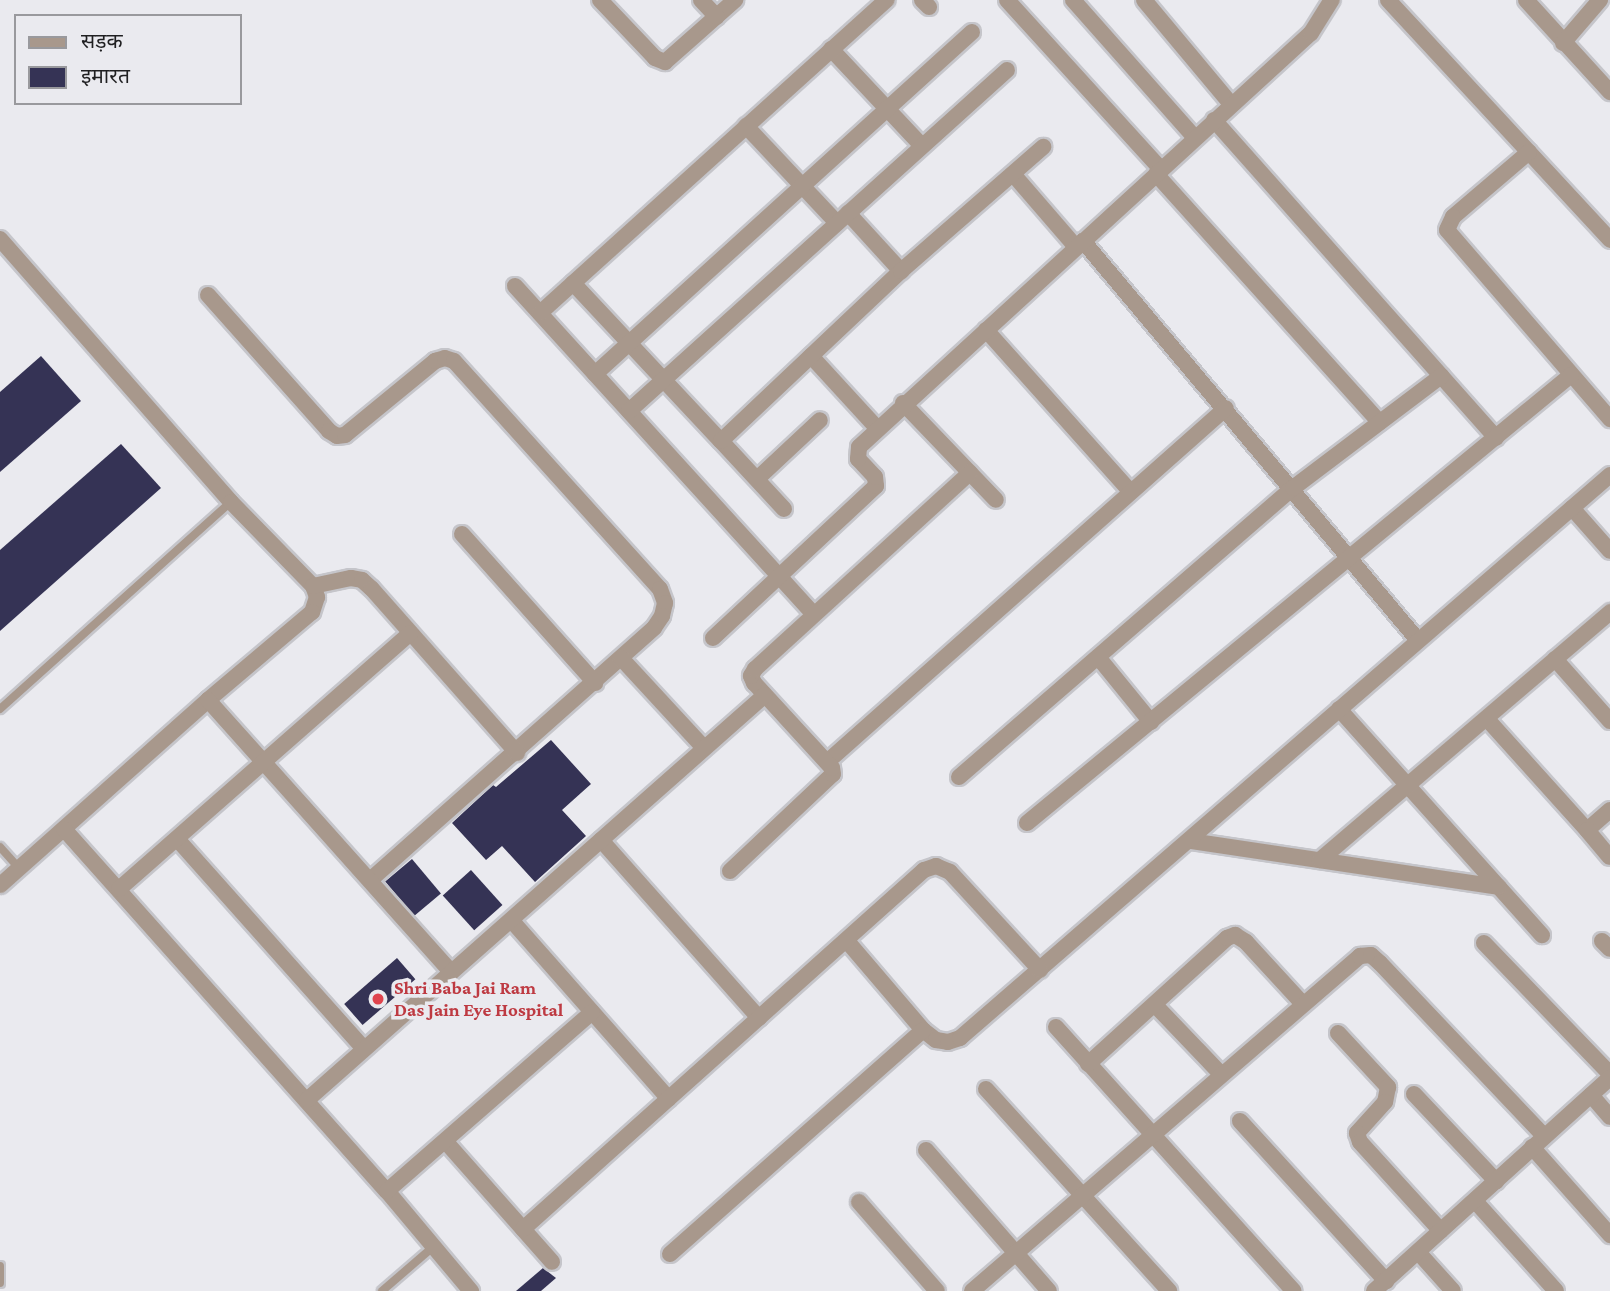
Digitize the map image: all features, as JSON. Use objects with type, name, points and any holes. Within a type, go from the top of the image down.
[{"type":"street","points":[[600,0],[655,58],[665,62],[735,0]]},
{"type":"street","points":[[701,0],[717,17]]},
{"type":"street","points":[[540,313],[886,0]]},
{"type":"street","points":[[1007,0],[1379,422]]},
{"type":"street","points":[[1073,0],[1195,138]]},
{"type":"street","points":[[1144,0],[1231,104]]},
{"type":"street","points":[[713,638],[876,486],[875,477],[858,459],[856,452],[877,428],[1311,33],[1332,0]]},
{"type":"street","points":[[1388,0],[1610,240]]},
{"type":"street","points":[[1526,0],[1610,92]]},
{"type":"street","points":[[1563,43],[1600,0]]},
{"type":"street","points":[[595,374],[972,32]]},
{"type":"street","points":[[831,49],[922,146]]},
{"type":"street","points":[[629,411],[1007,70]]},
{"type":"street","points":[[1214,120],[1496,438]]},
{"type":"street","points":[[746,126],[801,185],[843,218],[901,271]]},
{"type":"street","points":[[721,441],[901,271],[1043,147]]},
{"type":"street","points":[[1529,152],[1453,217],[1447,230],[1610,419]]},
{"type":"street","points":[[1013,174],[1226,408],[1417,639]]},
{"type":"street","points":[[0,239],[231,502],[313,586],[317,597],[312,612],[208,700],[0,886]]},
{"type":"street","points":[[573,283],[784,509]]},
{"type":"street","points":[[515,286],[813,613]]},
{"type":"street","points":[[208,295],[329,431],[337,436],[345,435],[435,360],[444,358],[454,361],[660,589],[665,603],[662,616],[595,683],[371,879]]},
{"type":"street","points":[[986,330],[1130,492]]},
{"type":"street","points":[[811,356],[877,428]]},
{"type":"street","points":[[1027,823],[1351,559],[1571,375]]},
{"type":"street","points":[[959,777],[1293,488],[1441,376]]},
{"type":"street","points":[[903,403],[996,500]]},
{"type":"street","points":[[827,762],[1226,408]]},
{"type":"street","points":[[757,479],[820,419]]},
{"type":"street","points":[[730,871],[833,774],[827,762],[754,683],[751,676],[755,669],[813,613],[970,473]]},
{"type":"street","points":[[847,941],[923,1030],[936,1040],[948,1042],[961,1038],[1191,841],[1417,639],[1610,475]]},
{"type":"street","points":[[1573,508],[1610,551]]},
{"type":"street","points":[[462,534],[595,683]]},
{"type":"street","points":[[313,586],[351,579],[362,580],[517,753]]},
{"type":"street","points":[[1320,860],[1610,612]]},
{"type":"street","points":[[119,889],[410,633]]},
{"type":"street","points":[[1098,657],[1151,722]]},
{"type":"street","points":[[621,658],[704,748]]},
{"type":"street","points":[[1555,659],[1610,720]]},
{"type":"street","points":[[307,1100],[765,695]]},
{"type":"street","points":[[208,700],[452,972]]},
{"type":"street","points":[[1339,709],[1542,935]]},
{"type":"street","points":[[1487,719],[1610,857]]},
{"type":"street","points":[[1587,830],[1610,810]]},
{"type":"street","points":[[64,829],[307,1100],[471,1291]]},
{"type":"street","points":[[178,839],[363,1048]]},
{"type":"street","points":[[601,840],[759,1018]]},
{"type":"street","points":[[1191,841],[1499,887]]},
{"type":"street","points":[[523,1229],[924,870],[936,866],[950,872],[1040,970]]},
{"type":"street","points":[[512,921],[669,1099]]},
{"type":"street","points":[[1088,1064],[1227,938],[1235,935],[1246,942],[1302,1003]]},
{"type":"street","points":[[1240,1121],[1380,1286],[1610,1076],[1485,943]]},
{"type":"street","points":[[972,1291],[1302,1003],[1360,956],[1371,955],[1544,1136]]},
{"type":"street","points":[[1155,1005],[1221,1074]]},
{"type":"street","points":[[387,1191],[592,1012]]},
{"type":"street","points":[[1056,1027],[1294,1291]]},
{"type":"street","points":[[670,1254],[923,1030]]},
{"type":"street","points":[[1338,1033],[1388,1087],[1385,1102],[1357,1133],[1360,1142],[1441,1231]]},
{"type":"street","points":[[986,1089],[1169,1291]]},
{"type":"street","points":[[1414,1094],[1496,1181]]},
{"type":"street","points":[[1591,1095],[1610,1117]]},
{"type":"street","points":[[446,1142],[552,1262]]},
{"type":"street","points":[[1532,1147],[1610,1235]]},
{"type":"street","points":[[926,1150],[1049,1291]]},
{"type":"street","points":[[1475,1201],[1556,1291]]},
{"type":"street","points":[[859,1202],[937,1291]]},
{"type":"street","points":[[1418,1252],[1453,1291]]},
{"type":"lane","points":[[0,709],[231,502]]},
{"type":"lane","points":[[0,847],[19,868]]},
{"type":"lane","points":[[382,1291],[433,1247]]},
{"type":"lane","points":[[0,1266],[0,1283]]},
{"type":"building","points":[[41,356],[81,401],[0,472],[0,392]]},
{"type":"building","points":[[121,444],[161,488],[0,631],[0,550]]},
{"type":"building","points":[[551,740],[591,784],[562,810],[586,836],[535,882],[502,846],[486,860],[452,823],[493,785],[496,787]]},
{"type":"building","points":[[412,859],[441,893],[414,916],[385,881]]},
{"type":"building","points":[[471,870],[502,905],[474,930],[443,895]]},
{"type":"building","points":[[397,958],[415,979],[363,1025],[344,1004]]},
{"type":"building","points":[[543,1268],[556,1278],[541,1291],[516,1291]]},
{"type":"place","name":"Shri Baba Jai Ram Das Jain Eye Hospital","points":[[378,999]]}]
